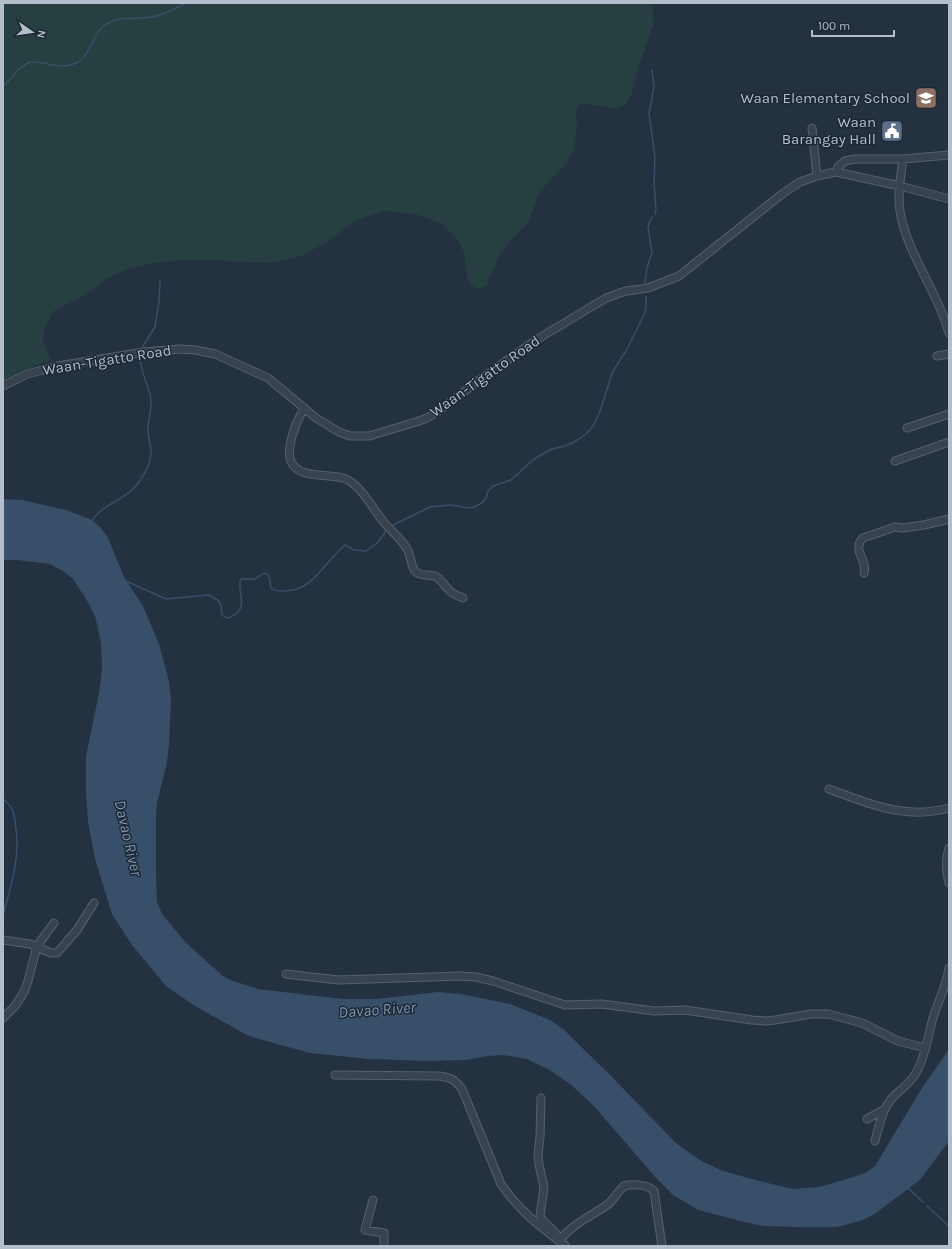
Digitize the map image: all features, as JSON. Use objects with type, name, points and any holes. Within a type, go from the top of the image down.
[{"type":"street","points":[[812,128],[816,176]]},
{"type":"street","points":[[836,172],[841,164],[850,160],[903,159],[949,155]]},
{"type":"street","points":[[903,159],[899,200],[900,211],[908,239],[933,291],[949,333]]},
{"type":"street","name":"Waan-Tigatto Road","points":[[3,386],[27,374],[53,367],[144,352],[181,349],[215,354],[247,368],[268,378],[304,408],[339,432],[360,437],[369,436],[428,418],[536,340],[587,308],[606,298],[626,291],[648,288],[679,276],[782,194],[800,182],[816,176],[836,172],[900,186],[949,199]]},
{"type":"street","points":[[937,356],[949,354]]},
{"type":"street","points":[[304,408],[297,420],[293,434],[290,456],[293,465],[308,474],[340,477],[354,484],[364,494],[383,523],[409,551],[415,571],[419,574],[438,578],[452,593],[463,598]]},
{"type":"street","points":[[907,428],[949,414]]},
{"type":"street","points":[[895,461],[949,442]]},
{"type":"street","points":[[864,573],[865,565],[858,549],[860,541],[863,538],[895,527],[903,528],[924,525],[949,519]]},
{"type":"street","points":[[829,789],[866,802],[904,812],[922,813],[949,808]]},
{"type":"street","points":[[949,848],[946,863],[949,883]]},
{"type":"street","points":[[3,940],[30,944],[51,953],[57,953],[77,930],[94,904]]},
{"type":"street","points":[[3,1018],[15,1006],[24,992],[37,946],[54,923]]},
{"type":"street","points":[[875,1141],[885,1109],[895,1095],[910,1082],[918,1071],[933,1016],[949,972]]},
{"type":"street","points":[[286,974],[338,980],[461,976],[476,977],[493,980],[566,1005],[602,1004],[654,1011],[685,1010],[752,1020],[776,1020],[811,1014],[822,1014],[862,1023],[898,1041],[916,1047],[925,1048]]},
{"type":"street","points":[[335,1075],[439,1076],[450,1077],[455,1080],[462,1089],[501,1184],[509,1197],[531,1220],[566,1246]]},
{"type":"street","points":[[540,1098],[540,1137],[538,1155],[544,1187],[540,1216],[557,1235],[559,1241]]},
{"type":"street","points":[[867,1119],[885,1109]]},
{"type":"street","points":[[559,1241],[565,1233],[579,1222],[607,1205],[624,1186],[637,1185],[651,1188],[654,1191],[662,1246]]},
{"type":"street","points":[[373,1200],[365,1230],[384,1233],[384,1246]]},
{"type":"green space","points":[[3,3],[651,3],[653,10],[653,26],[638,68],[632,93],[626,104],[616,109],[582,103],[577,107],[576,138],[573,152],[566,164],[539,192],[531,217],[526,225],[510,241],[498,257],[487,285],[477,288],[471,285],[468,280],[464,252],[457,239],[441,223],[415,214],[384,211],[357,220],[328,241],[302,256],[270,263],[207,260],[165,261],[130,268],[104,280],[89,293],[54,311],[45,327],[43,343],[51,360],[23,370],[3,381]]},
{"type":"water","name":"Davao River","points":[[3,499],[22,500],[66,510],[92,520],[101,528],[108,538],[124,577],[143,606],[159,644],[169,681],[171,700],[167,762],[157,803],[156,817],[157,902],[162,914],[186,943],[223,976],[230,980],[258,989],[343,999],[376,999],[438,992],[461,994],[510,1004],[550,1020],[563,1029],[676,1143],[701,1161],[723,1171],[793,1189],[819,1187],[857,1176],[867,1172],[875,1166],[922,1088],[949,1049],[949,1141],[920,1180],[873,1215],[860,1221],[837,1227],[763,1226],[698,1210],[673,1195],[657,1179],[593,1105],[569,1083],[548,1069],[527,1059],[503,1055],[465,1060],[428,1061],[369,1059],[310,1053],[247,1035],[195,1006],[166,986],[132,945],[112,914],[95,859],[88,822],[86,793],[86,756],[99,693],[102,669],[101,643],[95,616],[73,579],[63,571],[50,564],[18,560],[3,560]]},
{"type":"waterway","points":[[3,86],[21,67],[28,63],[38,62],[56,66],[76,63],[85,55],[101,29],[110,22],[122,19],[152,17],[170,11],[186,3]]},
{"type":"waterway","points":[[652,70],[654,86],[649,114],[655,157],[655,214]]},
{"type":"waterway","points":[[645,283],[647,268],[652,252],[648,228],[652,217]]},
{"type":"waterway","points":[[143,346],[155,327],[159,301],[160,280]]},
{"type":"waterway","points":[[391,526],[430,507],[451,505],[469,508],[474,507],[482,503],[486,498],[488,491],[493,486],[511,480],[534,459],[552,449],[565,446],[576,441],[586,434],[593,426],[599,414],[613,371],[626,351],[644,315],[646,309],[646,297]]},
{"type":"waterway","points":[[92,520],[106,507],[133,489],[140,481],[148,467],[151,456],[148,430],[151,398],[140,359]]},
{"type":"waterway","points":[[126,581],[166,599],[209,595],[219,601],[222,615],[227,618],[235,615],[241,605],[241,579],[255,579],[264,573],[269,577],[271,588],[277,591],[296,589],[304,586],[312,580],[345,545],[354,550],[366,551],[377,543],[387,530]]},
{"type":"waterway","points":[[3,799],[12,809],[15,820],[17,840],[16,862],[3,915]]},
{"type":"waterway","points":[[908,1188],[923,1202]]},
{"type":"waterway","points":[[927,1206],[949,1226]]},
{"type":"place","name":"Waan Elementary School","points":[[926,98]]},
{"type":"place","name":"Waan Barangay Hall","points":[[892,131]]}]
